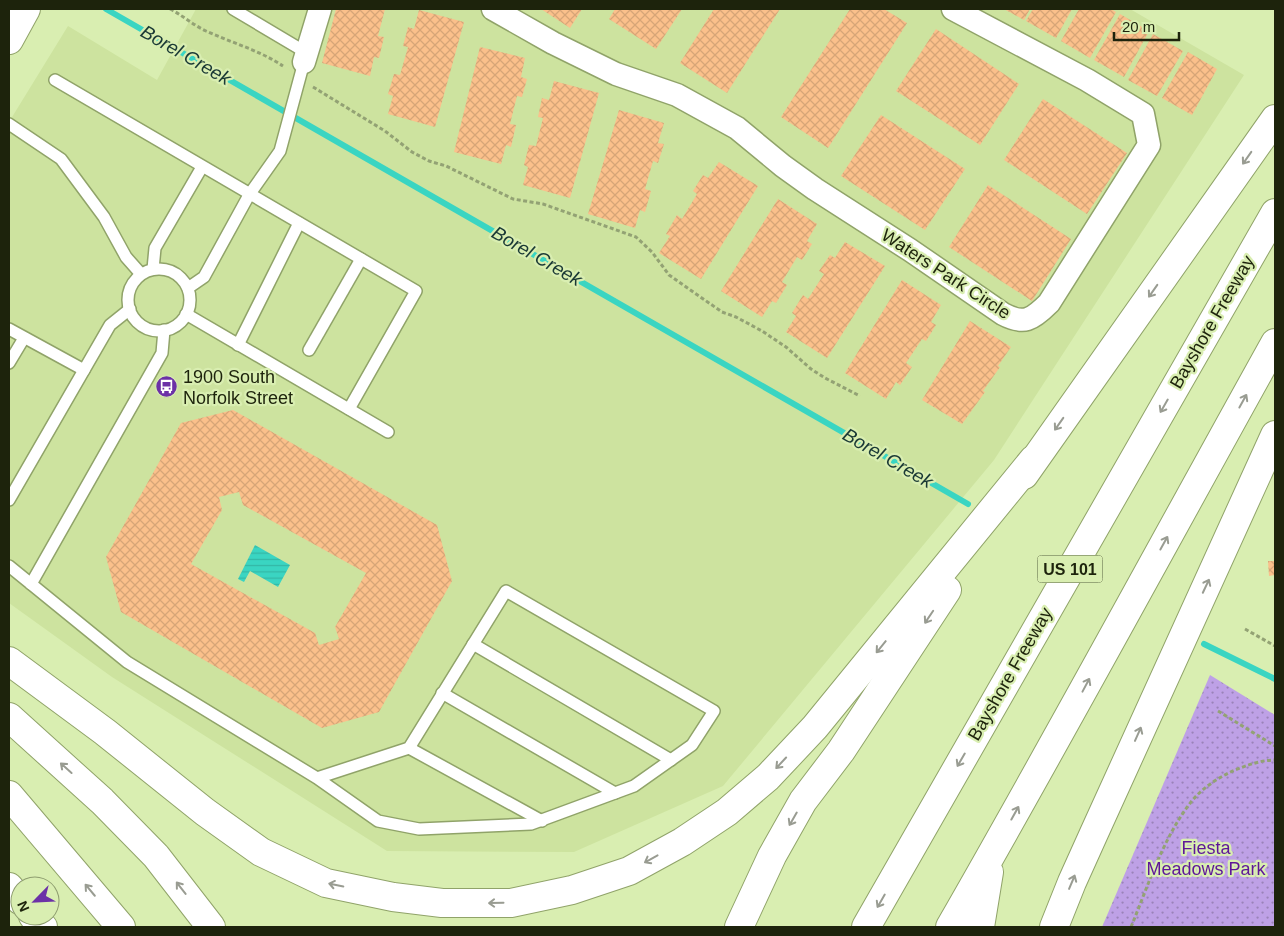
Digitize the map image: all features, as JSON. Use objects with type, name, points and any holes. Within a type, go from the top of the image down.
[{"type":"main road","points":[[9,40],[26,9]]},
{"type":"main road","points":[[739,927],[772,856],[798,809],[840,751],[1033,460],[1275,119]]},
{"type":"main road","name":"Bayshore Freeway","points":[[866,927],[1275,213]]},
{"type":"main road","points":[[950,927],[1275,342]]},
{"type":"main road","points":[[1054,927],[1075,873],[1275,436]]},
{"type":"main road","points":[[9,660],[105,732],[205,812],[261,852],[326,883],[392,897],[442,903],[511,902],[572,890],[629,871],[682,842],[727,812],[768,777],[815,727],[1033,460]]},
{"type":"main road","points":[[9,717],[102,801],[156,856],[211,927]]},
{"type":"main road","points":[[9,795],[121,927]]},
{"type":"main road","points":[[980,927],[991,855]]},
{"type":"street","points":[[303,65],[320,9]]},
{"type":"street","name":"Waters Park Circle","points":[[493,9],[553,43],[616,74],[677,95],[737,128],[783,166],[815,189],[910,250],[1002,314],[1015,320],[1025,320],[1037,315],[1049,304],[1149,145],[1143,114],[1087,80],[953,9]]},
{"type":"lane","points":[[188,288],[204,277],[250,195],[280,152],[303,65],[233,9]]},
{"type":"lane","points":[[55,80],[416,290],[349,409]]},
{"type":"lane","points":[[9,124],[62,159],[104,217],[126,257],[141,274]]},
{"type":"lane","points":[[153,269],[155,248],[202,167]]},
{"type":"lane","points":[[238,344],[299,223]]},
{"type":"lane","points":[[309,350],[361,259]]},
{"type":"lane","points":[[153,269],[164,269],[174,272],[188,288],[190,301],[186,314],[181,322],[164,330],[153,330],[143,326],[135,319],[130,309],[128,296],[133,284],[141,274],[153,269]]},
{"type":"lane","points":[[9,500],[110,325],[130,309]]},
{"type":"lane","points":[[186,314],[388,432]]},
{"type":"lane","points":[[9,329],[84,370]]},
{"type":"lane","points":[[31,584],[162,353],[164,330]]},
{"type":"lane","points":[[9,363],[24,338]]},
{"type":"lane","points":[[9,566],[127,662],[317,778],[378,821],[419,829],[531,824],[542,821],[634,786],[692,745],[714,711],[506,591],[409,748],[317,778]]},
{"type":"lane","points":[[472,644],[671,760]]},
{"type":"lane","points":[[442,693],[615,793]]},
{"type":"lane","points":[[409,748],[542,821]]},
{"type":"path","points":[[170,9],[204,30],[270,57],[283,65],[303,65],[412,152],[429,161],[446,166],[514,198],[543,204],[636,238],[652,252],[669,275],[722,312],[762,330],[786,346],[818,374],[860,396]]},
{"type":"path","points":[[1245,629],[1275,646]]},
{"type":"path","points":[[1218,711],[1275,746]]},
{"type":"path","points":[[1131,927],[1164,849],[1179,819],[1192,801],[1204,788],[1229,773],[1251,763],[1275,760]]},
{"type":"shaded area","points":[[196,9],[1130,9],[1244,75],[994,460],[723,786],[574,852],[387,851],[112,677],[9,603],[9,122],[68,26],[157,80]]},
{"type":"green space","name":"Fiesta Meadows Park","points":[[1210,675],[1275,715],[1275,927],[1102,927]]},
{"type":"water","points":[[255,545],[290,565],[278,587],[250,571],[244,582],[238,579]]},
{"type":"building","points":[[336,9],[385,9],[378,36],[384,37],[379,58],[374,57],[370,76],[322,63]]},
{"type":"building","points":[[541,9],[582,9],[570,28]]},
{"type":"building","points":[[615,9],[682,9],[656,49],[609,19]]},
{"type":"building","points":[[714,9],[780,9],[727,93],[680,63]]},
{"type":"building","points":[[850,9],[884,9],[907,23],[828,148],[781,117]]},
{"type":"building","points":[[1004,9],[1030,9],[1024,20]]},
{"type":"building","points":[[1033,9],[1072,9],[1056,38],[1026,21]]},
{"type":"building","points":[[1079,9],[1111,9],[1116,12],[1090,58],[1061,41]]},
{"type":"building","points":[[419,10],[464,22],[435,127],[388,114],[393,96],[388,94],[394,74],[400,75],[408,47],[403,46],[408,27],[414,29]]},
{"type":"building","points":[[1120,14],[1149,31],[1124,77],[1094,60]]},
{"type":"building","points":[[936,29],[1019,84],[980,145],[896,91]]},
{"type":"building","points":[[1153,34],[1183,51],[1157,96],[1128,80]]},
{"type":"building","points":[[480,47],[525,58],[521,77],[527,79],[522,97],[517,96],[510,124],[516,125],[511,147],[506,145],[501,164],[454,152]]},
{"type":"building","points":[[1188,52],[1217,69],[1192,115],[1162,98]]},
{"type":"building","points":[[554,81],[599,93],[570,198],[523,185],[528,167],[524,165],[529,145],[536,146],[543,118],[538,117],[542,98],[549,100]]},
{"type":"building","points":[[1043,99],[1127,153],[1087,214],[1004,160]]},
{"type":"building","points":[[619,110],[664,123],[658,143],[664,144],[658,163],[653,161],[645,189],[651,191],[645,212],[640,210],[635,228],[588,214]]},
{"type":"building","points":[[881,115],[965,169],[925,230],[841,176]]},
{"type":"building","points":[[719,162],[758,186],[701,279],[659,253],[670,236],[666,234],[677,215],[682,219],[697,194],[693,191],[703,175],[708,178]]},
{"type":"building","points":[[988,185],[1071,239],[1032,301],[949,247]]},
{"type":"building","points":[[778,199],[817,224],[807,241],[812,244],[802,260],[797,257],[782,282],[787,285],[776,303],[772,301],[762,317],[721,291]]},
{"type":"building","points":[[845,242],[885,266],[827,358],[786,332],[796,316],[792,313],[803,295],[808,299],[824,274],[819,271],[830,255],[835,258]]},
{"type":"building","points":[[902,280],[941,305],[931,322],[936,325],[926,341],[922,339],[906,363],[912,367],[900,385],[896,382],[886,399],[845,373]]},
{"type":"building","points":[[970,321],[1011,347],[983,391],[985,392],[962,424],[922,400]]},
{"type":"building","points":[[233,410],[437,525],[452,581],[379,712],[322,728],[121,612],[106,557],[181,423]],"holes":[[[239,492],[243,505],[366,573],[335,627],[339,639],[319,645],[315,633],[191,564],[222,510],[219,497]]]},
{"type":"building","points":[[1268,561],[1275,561],[1275,575],[1269,576]]},
{"type":"waterway","name":"Borel Creek","points":[[106,9],[968,504]]},
{"type":"waterway","name":"Borel Creek","points":[[1204,644],[1275,679]]},
{"type":"place","name":"1900 South Norfolk Street","points":[[167,387]]}]
